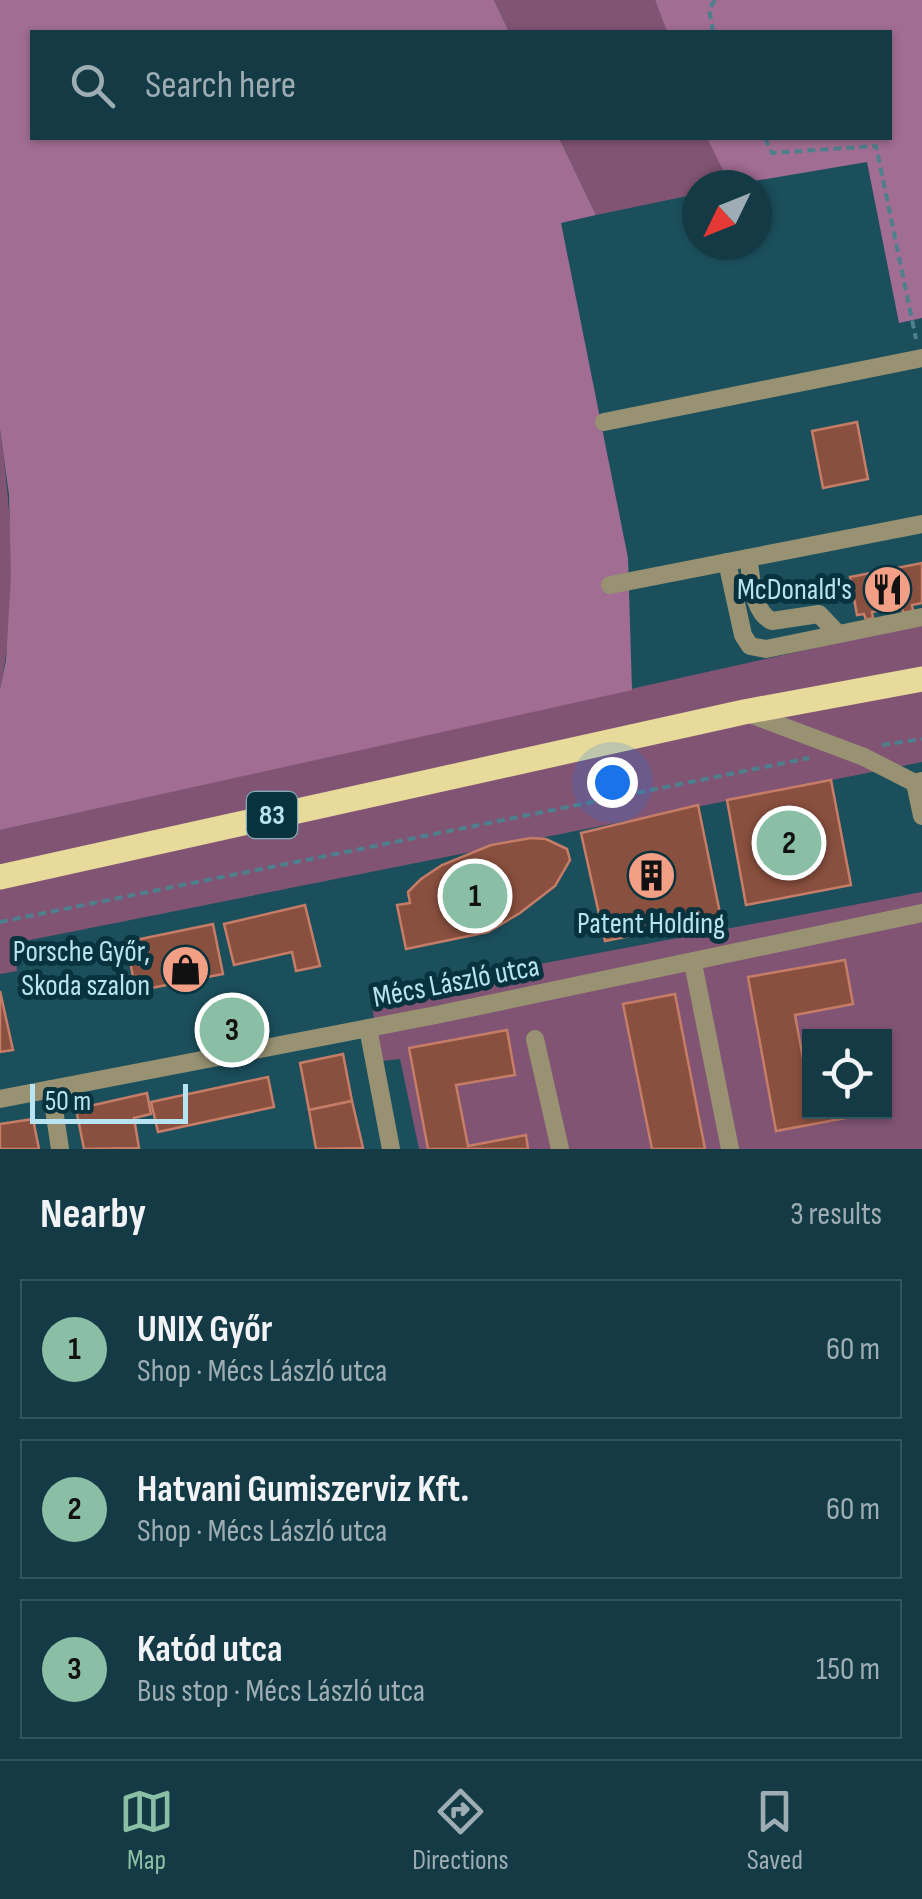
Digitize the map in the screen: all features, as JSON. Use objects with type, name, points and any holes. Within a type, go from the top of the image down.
[{"type":"main road","name":"83","points":[[0,877],[744,712],[922,679]]},
{"type":"street","points":[[604,422],[921,358]]},
{"type":"street","points":[[610,586],[922,524]]},
{"type":"street","points":[[748,558],[764,618],[772,621],[818,614],[838,634]]},
{"type":"street","points":[[727,562],[750,646],[766,649],[922,617]]},
{"type":"street","points":[[744,712],[919,782],[922,816]]},
{"type":"street","name":"Mécs László utca","points":[[0,1099],[922,914]]},
{"type":"street","points":[[694,962],[730,1149]]},
{"type":"street","points":[[368,1028],[391,1149]]},
{"type":"street","points":[[535,1039],[560,1149]]},
{"type":"street","points":[[50,1089],[60,1149]]},
{"type":"path","points":[[713,30],[708,9],[715,0]]},
{"type":"path","points":[[765,140],[772,153],[876,146],[921,358]]},
{"type":"path","points":[[846,750],[922,739]]},
{"type":"path","points":[[0,922],[808,758]]},
{"type":"shaded area","points":[[0,0],[494,0],[508,30],[30,30],[30,140],[560,140],[596,215],[561,223],[628,558],[632,690],[0,830],[0,689],[6,660],[11,576],[9,495],[0,429]]},
{"type":"shaded area","points":[[494,0],[655,0],[666,30],[508,30]]},
{"type":"shaded area","points":[[655,0],[922,0],[922,318],[899,323],[867,162],[772,178],[772,170],[723,170],[708,140],[892,140],[892,30],[666,30]]},
{"type":"shaded area","points":[[560,140],[708,140],[723,170],[682,170],[682,197],[596,215]]},
{"type":"shaded area","points":[[0,429],[8,494],[11,592],[0,689]]},
{"type":"shaded area","points":[[922,624],[922,762],[15,943],[17,971],[0,974],[0,830]]},
{"type":"shaded area","points":[[922,892],[922,1149],[419,1149],[400,1059],[382,1061],[370,996]]},
{"type":"building","points":[[857,422],[868,479],[823,488],[812,431]]},
{"type":"building","name":"McDonald's","points":[[922,563],[922,603],[912,605],[913,611],[903,613],[902,607],[872,612],[873,618],[866,620],[864,614],[857,615],[850,577]]},
{"type":"building","points":[[831,780],[851,885],[746,905],[727,800]]},
{"type":"building","name":"Patent Holding","points":[[698,805],[721,918],[605,941],[581,833]]},
{"type":"building","points":[[546,839],[567,849],[570,860],[555,886],[488,932],[406,949],[397,905],[410,903],[408,892],[421,879],[442,865],[491,845]]},
{"type":"building","points":[[305,905],[320,966],[296,971],[292,952],[234,965],[224,924]]},
{"type":"building","points":[[213,924],[223,974],[136,991],[126,942]]},
{"type":"building","points":[[845,960],[853,1004],[795,1015],[802,1053],[802,1119],[841,1119],[776,1131],[748,977]]},
{"type":"building","points":[[0,991],[13,1050],[0,1052]]},
{"type":"building","points":[[675,994],[705,1149],[652,1149],[623,1004]]},
{"type":"building","points":[[507,1030],[515,1075],[456,1085],[468,1146],[526,1135],[528,1149],[428,1149],[409,1048]]},
{"type":"building","points":[[343,1054],[352,1101],[309,1110],[300,1063]]},
{"type":"building","points":[[268,1077],[274,1107],[158,1132],[151,1102]]},
{"type":"building","points":[[147,1093],[151,1114],[134,1118],[139,1148],[84,1149],[76,1109]]},
{"type":"building","points":[[352,1101],[363,1148],[316,1149],[309,1110]]},
{"type":"building","points":[[33,1119],[39,1149],[0,1149],[0,1124]]},
{"type":"place","name":"McDonald's","points":[[887,590]]},
{"type":"place","name":"Hatvani Gumiszerviz Kft.","points":[[789,843]]},
{"type":"place","name":"Patent Holding","points":[[651,875]]},
{"type":"place","name":"UNIX Győr","points":[[475,896]]},
{"type":"place","name":"Porsche Győr, Skoda szalon","points":[[185,969]]},
{"type":"place","name":"Katód utca","points":[[232,1030]]}]
